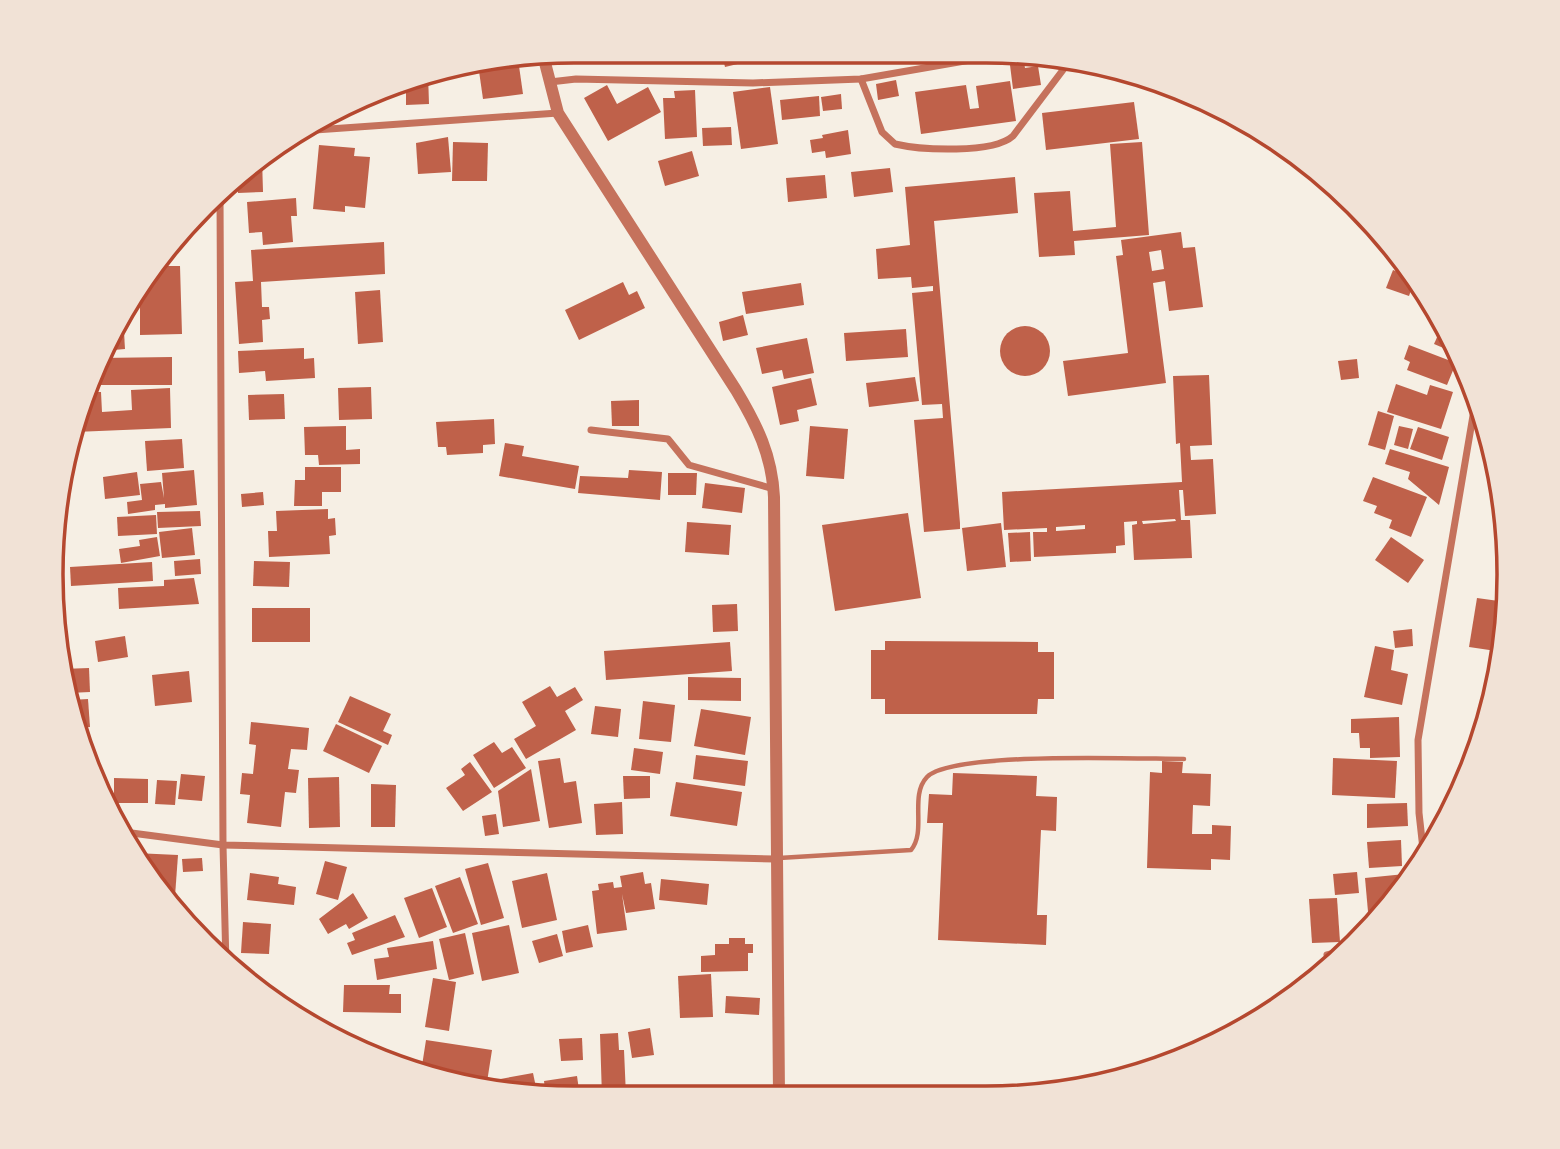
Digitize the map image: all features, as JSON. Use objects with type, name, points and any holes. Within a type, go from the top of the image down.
[{"type":"street","points":[[550,82],[588,79],[753,83],[861,79],[953,63]]},
{"type":"street","points":[[545,64],[558,113],[762,433],[774,489],[779,1086]]},
{"type":"street","points":[[861,79],[882,132],[895,144],[989,147],[1006,143],[1013,136],[1064,69]]},
{"type":"street","points":[[324,129],[558,113]]},
{"type":"street","points":[[220,206],[226,948]]},
{"type":"street","points":[[1422,840],[1418,740],[1473,418]]},
{"type":"street","points":[[591,430],[663,438],[689,465],[774,489]]},
{"type":"street","points":[[134,833],[223,845],[775,859]]},
{"type":"lane","points":[[775,859],[911,850],[916,838],[920,790],[927,777],[943,768],[999,761],[1184,759]]},
{"type":"building","points":[[724,63],[742,63],[725,67]]},
{"type":"building","points":[[1010,64],[1024,64],[1025,68],[1038,66],[1041,85],[1013,89]]},
{"type":"building","points":[[519,66],[523,94],[483,99],[479,72]]},
{"type":"building","points":[[896,80],[899,96],[878,100],[876,84]]},
{"type":"building","points":[[1010,81],[1016,121],[921,134],[915,92],[966,85],[970,109],[979,108],[976,86]]},
{"type":"building","points":[[428,84],[429,104],[406,105],[406,92]]},
{"type":"building","points":[[607,85],[617,104],[648,87],[661,112],[608,141],[584,98]]},
{"type":"building","points":[[770,87],[778,144],[741,149],[733,92]]},
{"type":"building","points":[[695,90],[697,137],[665,139],[663,98],[675,98],[674,91]]},
{"type":"building","points":[[841,94],[842,109],[823,111],[821,97]]},
{"type":"building","points":[[819,96],[820,116],[782,120],[780,100]]},
{"type":"building","points":[[1134,102],[1139,139],[1046,150],[1042,113]]},
{"type":"building","points":[[731,127],[732,145],[703,146],[702,128]]},
{"type":"building","points":[[848,130],[851,154],[826,158],[825,151],[812,153],[810,140]]},
{"type":"building","points":[[448,137],[451,172],[418,174],[416,143]]},
{"type":"building","points":[[453,142],[488,143],[487,181],[452,181]]},
{"type":"building","points":[[1142,142],[1149,235],[1074,241],[1075,255],[1039,257],[1034,193],[1070,191],[1073,231],[1116,227],[1110,144]]},
{"type":"building","points":[[319,145],[355,148],[354,156],[370,157],[365,208],[345,206],[345,212],[313,209]]},
{"type":"building","points":[[692,151],[699,176],[665,186],[658,161]]},
{"type":"building","points":[[890,168],[893,192],[854,197],[851,172]]},
{"type":"building","points":[[262,170],[263,192],[238,193],[238,189]]},
{"type":"building","points":[[825,175],[827,198],[788,202],[786,178]]},
{"type":"building","points":[[1015,177],[1018,213],[934,221],[960,529],[924,532],[914,420],[943,418],[942,404],[922,405],[912,293],[933,291],[933,286],[912,288],[911,277],[878,279],[876,249],[910,245],[905,187]]},
{"type":"building","points":[[296,198],[297,216],[291,216],[293,242],[263,245],[262,232],[249,233],[247,202]]},
{"type":"building","points":[[1181,232],[1183,248],[1195,247],[1203,307],[1169,311],[1165,281],[1153,283],[1166,383],[1068,396],[1063,361],[1128,353],[1116,256],[1123,255],[1121,240]],"holes":[[[1161,250],[1164,269],[1152,271],[1149,252]]]},
{"type":"building","points":[[384,242],[385,274],[261,282],[262,307],[269,307],[270,319],[262,320],[263,342],[239,344],[235,282],[253,281],[251,250]]},
{"type":"building","points":[[167,266],[180,266],[182,334],[140,335],[140,307]]},
{"type":"building","points":[[1393,270],[1398,272],[1411,290],[1409,296],[1386,288]]},
{"type":"building","points":[[623,282],[629,295],[637,291],[645,308],[579,340],[565,310]]},
{"type":"building","points":[[801,283],[804,305],[746,314],[742,292]]},
{"type":"building","points":[[380,290],[383,342],[358,344],[355,292]]},
{"type":"building","points":[[743,315],[748,335],[723,341],[719,322]]},
{"type":"building","points":[[1025,326],[1043,333],[1050,351],[1043,369],[1025,376],[1007,369],[1000,351],[1007,333]]},
{"type":"building","points":[[906,329],[908,357],[846,361],[844,333]]},
{"type":"building","points":[[124,333],[125,349],[115,350]]},
{"type":"building","points":[[1438,336],[1444,348],[1434,344]]},
{"type":"building","points":[[807,338],[814,373],[784,379],[782,370],[762,374],[756,348]]},
{"type":"building","points":[[1409,345],[1450,361],[1454,369],[1447,385],[1407,370],[1410,362],[1404,359]]},
{"type":"building","points":[[304,348],[304,359],[314,358],[315,378],[266,381],[265,371],[239,373],[238,351]]},
{"type":"building","points":[[172,357],[172,385],[100,385],[112,358]]},
{"type":"building","points":[[1357,359],[1359,378],[1341,380],[1338,361]]},
{"type":"building","points":[[1209,375],[1212,445],[1190,446],[1191,460],[1213,459],[1216,514],[1185,516],[1183,490],[1179,490],[1181,520],[1190,520],[1192,558],[1134,560],[1132,525],[1137,524],[1137,521],[1124,522],[1125,545],[1116,546],[1116,553],[1034,557],[1033,532],[1047,532],[1047,528],[1004,530],[1002,492],[1182,482],[1180,443],[1176,444],[1173,376]],"holes":[[[1142,521],[1176,521],[1143,524]],[[1085,525],[1085,529],[1056,531],[1056,527]]]},
{"type":"building","points":[[915,377],[919,401],[869,407],[866,383]]},
{"type":"building","points":[[811,378],[817,405],[797,410],[799,421],[780,425],[772,387]]},
{"type":"building","points":[[1396,384],[1427,395],[1430,385],[1453,392],[1441,429],[1387,412]]},
{"type":"building","points":[[371,387],[372,419],[339,420],[338,388]]},
{"type":"building","points":[[170,388],[171,428],[83,432],[97,392],[101,392],[102,412],[132,410],[131,390]]},
{"type":"building","points":[[284,394],[285,419],[249,420],[248,395]]},
{"type":"building","points":[[639,400],[639,426],[612,426],[611,401]]},
{"type":"building","points":[[1378,411],[1394,416],[1385,450],[1368,445]]},
{"type":"building","points":[[494,419],[495,444],[483,445],[483,453],[447,455],[446,447],[438,447],[436,422]]},
{"type":"building","points":[[346,426],[346,450],[360,449],[360,464],[319,465],[318,455],[305,455],[304,427]]},
{"type":"building","points":[[810,426],[848,429],[844,479],[806,476]]},
{"type":"building","points":[[1399,426],[1413,429],[1408,449],[1394,445]]},
{"type":"building","points":[[1418,427],[1449,437],[1442,460],[1410,449]]},
{"type":"building","points":[[182,439],[184,468],[147,471],[145,441]]},
{"type":"building","points":[[505,443],[524,446],[522,456],[579,466],[575,489],[499,476]]},
{"type":"building","points":[[1390,449],[1449,467],[1439,505],[1408,479],[1410,472],[1385,464]]},
{"type":"building","points":[[305,467],[341,467],[341,492],[322,492],[322,506],[294,506],[295,480],[305,480]]},
{"type":"building","points":[[194,470],[197,505],[165,508],[165,504],[155,505],[155,510],[128,514],[127,502],[142,500],[140,484],[161,482],[164,498],[162,473]]},
{"type":"building","points":[[629,470],[662,472],[660,500],[578,493],[580,476],[628,478]]},
{"type":"building","points":[[137,472],[140,495],[105,499],[103,477]]},
{"type":"building","points":[[668,473],[697,473],[696,495],[668,495]]},
{"type":"building","points":[[1373,477],[1427,497],[1411,537],[1389,528],[1392,520],[1374,513],[1377,506],[1363,501]]},
{"type":"building","points":[[705,483],[745,488],[742,513],[702,508]]},
{"type":"building","points":[[263,492],[264,505],[242,507],[241,494]]},
{"type":"building","points":[[328,509],[328,519],[335,518],[336,535],[329,536],[330,554],[269,557],[268,531],[277,531],[276,511]]},
{"type":"building","points":[[200,511],[201,526],[158,528],[157,512]]},
{"type":"building","points":[[908,513],[921,598],[835,611],[822,525]]},
{"type":"building","points":[[156,515],[157,534],[118,536],[117,517]]},
{"type":"building","points":[[687,522],[731,525],[729,555],[685,552]]},
{"type":"building","points":[[1001,523],[1006,567],[967,571],[962,528]]},
{"type":"building","points":[[192,528],[195,555],[162,558],[159,532]]},
{"type":"building","points":[[1030,532],[1031,561],[1010,562],[1008,533]]},
{"type":"building","points":[[157,537],[160,556],[121,563],[119,549],[140,546],[139,540]]},
{"type":"building","points":[[1391,537],[1424,560],[1408,583],[1375,560]]},
{"type":"building","points":[[200,559],[201,574],[175,576],[174,561]]},
{"type":"building","points":[[254,561],[290,562],[289,587],[253,586]]},
{"type":"building","points":[[152,562],[153,581],[71,586],[70,567]]},
{"type":"building","points":[[194,578],[199,604],[119,609],[118,588],[164,586],[164,580]]},
{"type":"building","points":[[1477,598],[1496,601],[1491,650],[1469,647]]},
{"type":"building","points":[[737,604],[738,631],[713,632],[712,605]]},
{"type":"building","points":[[252,608],[310,608],[310,642],[252,642]]},
{"type":"building","points":[[1412,629],[1413,646],[1395,648],[1393,631]]},
{"type":"building","points":[[125,636],[128,657],[98,662],[95,641]]},
{"type":"building","points":[[885,641],[1038,642],[1038,652],[1054,652],[1054,699],[1038,699],[1037,714],[885,714],[885,699],[871,699],[871,650],[885,650]]},
{"type":"building","points":[[730,642],[732,671],[606,680],[604,651]]},
{"type":"building","points":[[1375,646],[1394,650],[1391,670],[1408,674],[1402,705],[1364,697]]},
{"type":"building","points":[[89,668],[90,692],[77,693],[72,669]]},
{"type":"building","points":[[189,671],[192,702],[155,706],[152,675]]},
{"type":"building","points":[[688,677],[741,678],[741,701],[688,700]]},
{"type":"building","points":[[550,686],[557,697],[575,687],[583,700],[565,711],[576,730],[526,759],[514,739],[536,726],[522,702]]},
{"type":"building","points":[[350,696],[391,714],[383,731],[392,735],[388,745],[338,722]]},
{"type":"building","points":[[88,699],[90,727],[86,727],[78,700]]},
{"type":"building","points":[[643,701],[675,705],[671,742],[639,739]]},
{"type":"building","points":[[595,706],[621,709],[618,737],[591,734]]},
{"type":"building","points":[[701,709],[751,717],[745,755],[694,746]]},
{"type":"building","points":[[1399,717],[1400,757],[1370,758],[1370,748],[1360,748],[1359,733],[1351,733],[1351,719]]},
{"type":"building","points":[[251,722],[309,728],[307,750],[291,749],[288,769],[299,770],[296,793],[285,792],[281,827],[247,823],[250,795],[240,794],[242,773],[253,774],[256,745],[249,744]]},
{"type":"building","points":[[336,724],[382,746],[369,773],[323,751]]},
{"type":"building","points":[[494,742],[502,753],[512,747],[526,768],[494,788],[473,755]]},
{"type":"building","points":[[634,748],[663,752],[660,774],[631,770]]},
{"type":"building","points":[[696,755],[748,761],[745,786],[693,779]]},
{"type":"building","points":[[560,758],[564,783],[576,781],[582,823],[549,828],[538,761]]},
{"type":"building","points":[[1333,758],[1397,761],[1395,798],[1332,795]]},
{"type":"building","points":[[1162,761],[1183,762],[1182,773],[1211,774],[1210,806],[1193,805],[1192,834],[1212,834],[1212,825],[1231,826],[1230,860],[1211,859],[1211,870],[1147,868],[1150,772],[1162,773]]},
{"type":"building","points":[[470,762],[492,792],[463,811],[446,788],[465,775],[461,769]]},
{"type":"building","points":[[531,769],[540,821],[503,827],[498,791]]},
{"type":"building","points":[[953,773],[1037,776],[1036,796],[1057,797],[1056,831],[1041,830],[1037,915],[1047,915],[1046,945],[938,940],[943,823],[927,823],[929,794],[952,795]]},
{"type":"building","points":[[181,774],[205,776],[202,801],[178,799]]},
{"type":"building","points":[[623,776],[650,776],[650,798],[624,799]]},
{"type":"building","points":[[339,777],[340,827],[309,828],[308,778]]},
{"type":"building","points":[[114,778],[148,779],[148,803],[117,803],[114,797]]},
{"type":"building","points":[[157,780],[177,781],[175,805],[155,804]]},
{"type":"building","points":[[676,782],[742,792],[737,826],[670,816]]},
{"type":"building","points":[[371,784],[396,785],[395,827],[371,827]]},
{"type":"building","points":[[622,802],[623,834],[596,835],[594,804]]},
{"type":"building","points":[[1407,803],[1408,826],[1367,828],[1367,804]]},
{"type":"building","points":[[496,814],[499,834],[485,836],[482,816]]},
{"type":"building","points":[[1401,840],[1402,866],[1369,868],[1367,842]]},
{"type":"building","points":[[146,854],[178,855],[175,894]]},
{"type":"building","points":[[202,858],[203,871],[183,872],[182,859]]},
{"type":"building","points":[[325,861],[347,867],[338,900],[316,894]]},
{"type":"building","points":[[488,863],[504,918],[481,925],[465,869]]},
{"type":"building","points":[[643,872],[645,884],[651,883],[655,909],[626,913],[622,894],[627,930],[597,934],[592,891],[599,890],[598,884],[613,882],[614,888],[622,887],[620,876]]},
{"type":"building","points":[[1357,872],[1359,893],[1335,895],[1333,874]]},
{"type":"building","points":[[250,873],[279,877],[278,884],[296,887],[294,905],[247,900]]},
{"type":"building","points":[[547,873],[557,920],[522,928],[512,881]]},
{"type":"building","points":[[1399,875],[1368,914],[1365,878]]},
{"type":"building","points":[[460,877],[478,924],[453,933],[435,886]]},
{"type":"building","points":[[661,879],[709,884],[707,905],[659,900]]},
{"type":"building","points":[[432,888],[447,927],[419,938],[404,898]]},
{"type":"building","points":[[353,893],[368,918],[349,929],[346,924],[328,934],[319,919]]},
{"type":"building","points":[[1337,898],[1340,942],[1312,943],[1309,899]]},
{"type":"building","points":[[395,915],[405,937],[352,955],[347,943],[355,940],[352,933]]},
{"type":"building","points":[[243,922],[271,924],[269,954],[241,953]]},
{"type":"building","points":[[509,925],[519,973],[482,981],[472,933]]},
{"type":"building","points":[[588,925],[593,947],[566,953],[562,931]]},
{"type":"building","points":[[465,933],[474,974],[449,980],[439,939]]},
{"type":"building","points":[[557,934],[563,956],[539,963],[532,941]]},
{"type":"building","points":[[729,938],[745,938],[745,944],[753,944],[753,953],[748,953],[748,971],[701,972],[701,956],[715,955],[715,944],[729,944]]},
{"type":"building","points":[[433,941],[437,969],[377,980],[374,959],[389,957],[387,948]]},
{"type":"building","points":[[711,974],[713,1017],[680,1018],[678,976]]},
{"type":"building","points":[[433,978],[456,982],[449,1031],[425,1027]]},
{"type":"building","points":[[344,985],[390,985],[389,994],[401,994],[401,1013],[343,1012]]},
{"type":"building","points":[[726,996],[760,998],[759,1015],[725,1013]]},
{"type":"building","points":[[650,1028],[654,1055],[632,1058],[628,1032]]},
{"type":"building","points":[[618,1033],[619,1050],[624,1050],[626,1086],[602,1086],[600,1034]]},
{"type":"building","points":[[582,1038],[583,1060],[561,1061],[559,1039]]},
{"type":"building","points":[[426,1040],[492,1050],[488,1078],[422,1063]]},
{"type":"building","points":[[533,1073],[535,1084],[508,1082],[496,1080]]},
{"type":"building","points":[[577,1076],[578,1086],[545,1085],[544,1081]]}]
